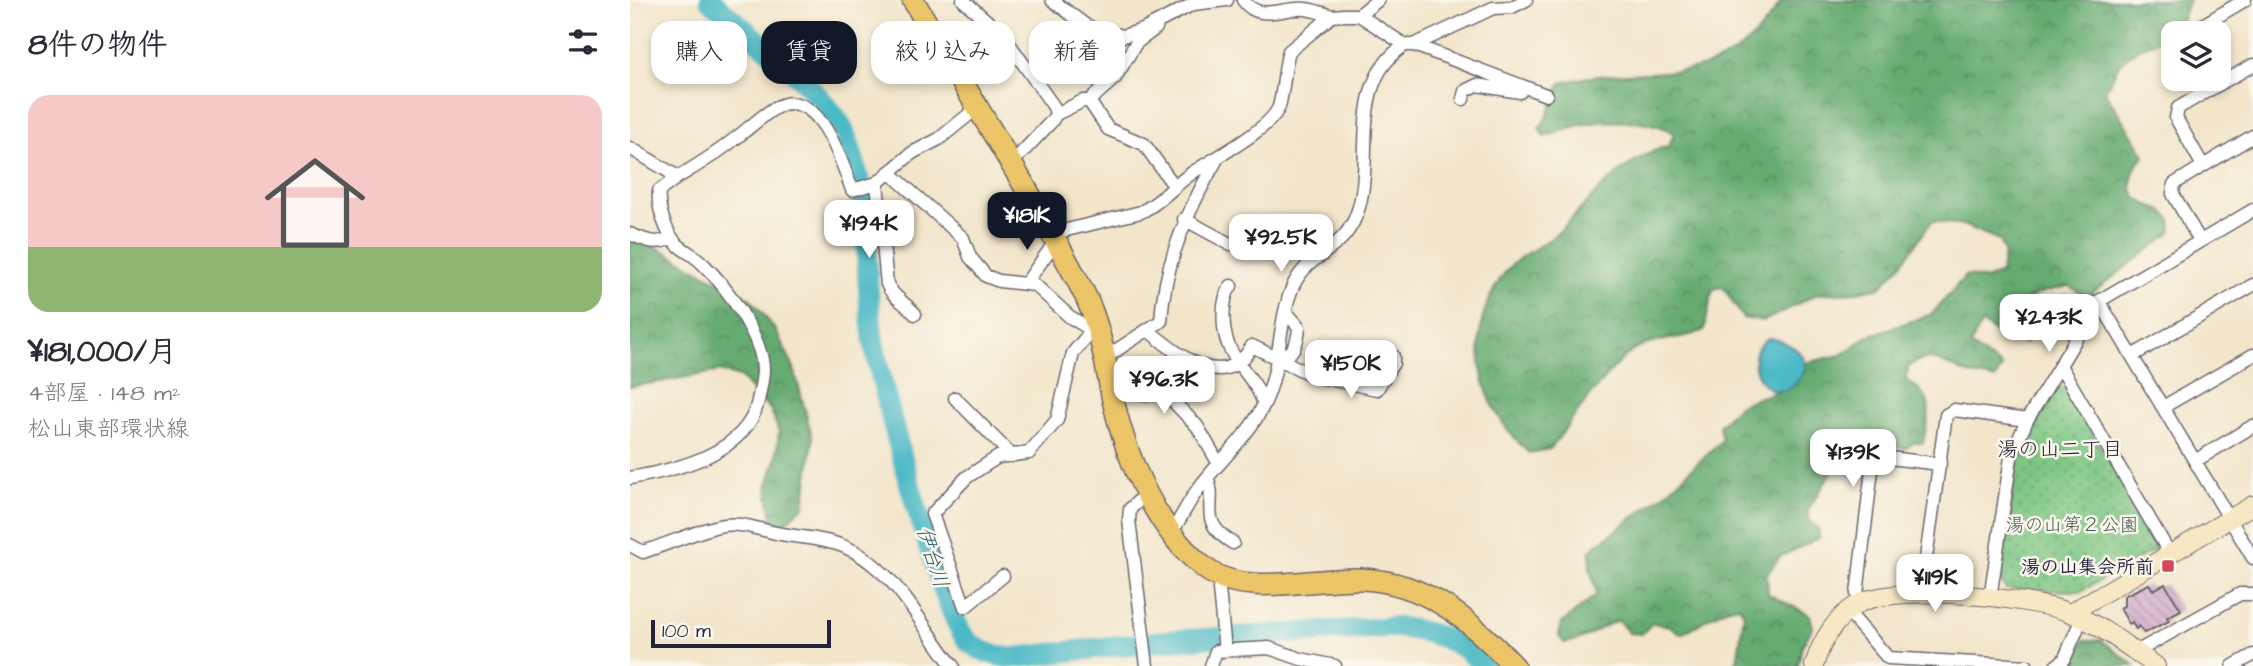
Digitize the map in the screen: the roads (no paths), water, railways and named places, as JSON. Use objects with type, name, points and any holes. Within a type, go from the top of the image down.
[{"type":"main road","points":[[913,0],[1084,294],[1106,357],[1124,441],[1171,533],[1193,559],[1221,577],[1255,583],[1363,579],[1424,593],[1458,612],[1514,666]]},
{"type":"street","points":[[963,0],[1003,35],[1022,58],[1056,114]]},
{"type":"street","points":[[1052,0],[1088,27],[1112,35],[1132,35],[1192,2],[1227,0]]},
{"type":"street","points":[[1243,0],[1253,11],[1268,14],[1294,5],[1332,16],[1359,15],[1409,45],[1542,94],[1477,85],[1465,91],[1463,99]]},
{"type":"street","points":[[1359,15],[1378,0]]},
{"type":"street","points":[[1171,533],[1207,478],[1252,425],[1264,404],[1286,312],[1300,274],[1346,235],[1359,208],[1364,142],[1375,79],[1386,61],[1409,45],[1493,8],[1512,7],[1526,0]]},
{"type":"street","points":[[2210,21],[2245,0]]},
{"type":"street","points":[[1027,282],[1052,238],[1155,206],[1194,172],[1217,159],[1266,122],[1278,108],[1289,51],[1332,16]]},
{"type":"street","points":[[1010,165],[1056,114],[1083,101],[1089,101],[1115,78],[1136,43],[1156,28],[1158,22]]},
{"type":"street","points":[[2203,166],[2176,118],[2178,108],[2253,65]]},
{"type":"street","points":[[1089,101],[1108,129],[1144,144],[1175,187]]},
{"type":"street","points":[[630,478],[677,468],[740,437],[751,423],[761,383],[760,352],[738,306],[703,263],[671,238],[660,207],[659,191],[728,145],[775,108],[789,103],[810,110],[835,141],[852,190],[874,184],[912,152],[939,139],[977,108]]},
{"type":"street","points":[[2200,241],[2173,194],[2174,184],[2253,136]]},
{"type":"street","points":[[630,148],[678,177]]},
{"type":"street","points":[[1106,357],[1161,321],[1163,287],[1179,244],[1184,219],[1217,159]]},
{"type":"street","points":[[889,172],[963,238],[970,257],[986,276],[999,281],[1035,285],[1070,317],[1095,329],[1073,353],[1057,420],[1029,453],[998,457],[967,477],[932,514],[965,607],[1003,576]]},
{"type":"street","points":[[874,184],[887,284],[891,293],[906,303],[915,314]]},
{"type":"street","points":[[1990,598],[2011,457],[2027,420],[2061,368],[2099,301],[2253,210]]},
{"type":"street","points":[[1184,219],[1230,244]]},
{"type":"street","points":[[1303,233],[1300,238],[1304,246],[1321,256]]},
{"type":"street","points":[[630,234],[653,243],[662,243],[671,238]]},
{"type":"street","points":[[2132,356],[2253,285]]},
{"type":"street","points":[[1231,286],[1224,300],[1227,338],[1258,385],[1264,404]]},
{"type":"street","points":[[2099,301],[2253,558]]},
{"type":"street","points":[[1149,331],[1176,353],[1214,369],[1232,369],[1241,363],[1252,346],[1277,357],[1294,369],[1314,376],[1377,389],[1393,363],[1393,356]]},
{"type":"street","points":[[2163,407],[2253,355]]},
{"type":"street","points":[[2061,368],[2170,554]]},
{"type":"street","points":[[1109,381],[1142,394],[1166,394],[1196,426],[1219,464]]},
{"type":"street","points":[[955,398],[1012,456]]},
{"type":"street","points":[[1921,594],[1947,415],[1954,410],[2027,420]]},
{"type":"street","points":[[2195,461],[2253,426]]},
{"type":"street","points":[[1940,464],[1881,457],[1873,461],[1855,607],[1888,658],[2027,666]]},
{"type":"street","points":[[1207,478],[1211,485],[1208,504],[1212,522],[1219,534],[1233,544]]},
{"type":"street","points":[[1147,666],[1129,520],[1130,509],[1148,492]]},
{"type":"street","points":[[2056,666],[2064,660],[2076,615],[2170,554],[2253,505]]},
{"type":"street","points":[[630,545],[643,552],[720,525],[752,526],[775,533],[836,542],[866,559],[886,576],[907,600],[953,666]]},
{"type":"street","points":[[1221,577],[1225,649]]},
{"type":"street","points":[[1814,666],[1826,635],[1855,607],[1894,595],[1921,594],[2036,603],[2076,615],[2156,666]]},
{"type":"street","points":[[2136,652],[2240,594],[2253,594]]},
{"type":"street","points":[[1211,666],[1216,651],[1269,648],[1301,659],[1335,666]]},
{"type":"street","points":[[2233,666],[2253,655]]},
{"type":"water","points":[[1770,338],[1794,348],[1804,360],[1802,375],[1795,384],[1784,390],[1774,390],[1765,385],[1755,366],[1755,355],[1760,345]]},
{"type":"waterway","name":"伊台川","points":[[710,0],[803,81],[835,115],[843,129],[859,181],[873,337],[887,399],[928,546],[943,590],[967,640],[987,652],[1010,658],[1161,641],[1394,627],[1420,631],[1454,642],[1484,666]]},
{"type":"place","name":"湯の山集会所前","points":[[2168,566]]},
{"type":"district","name":"湯の山二丁目","points":[[2060,449]]},
{"type":"park label","name":"湯の山第２公園","points":[[2072,524]]}]
